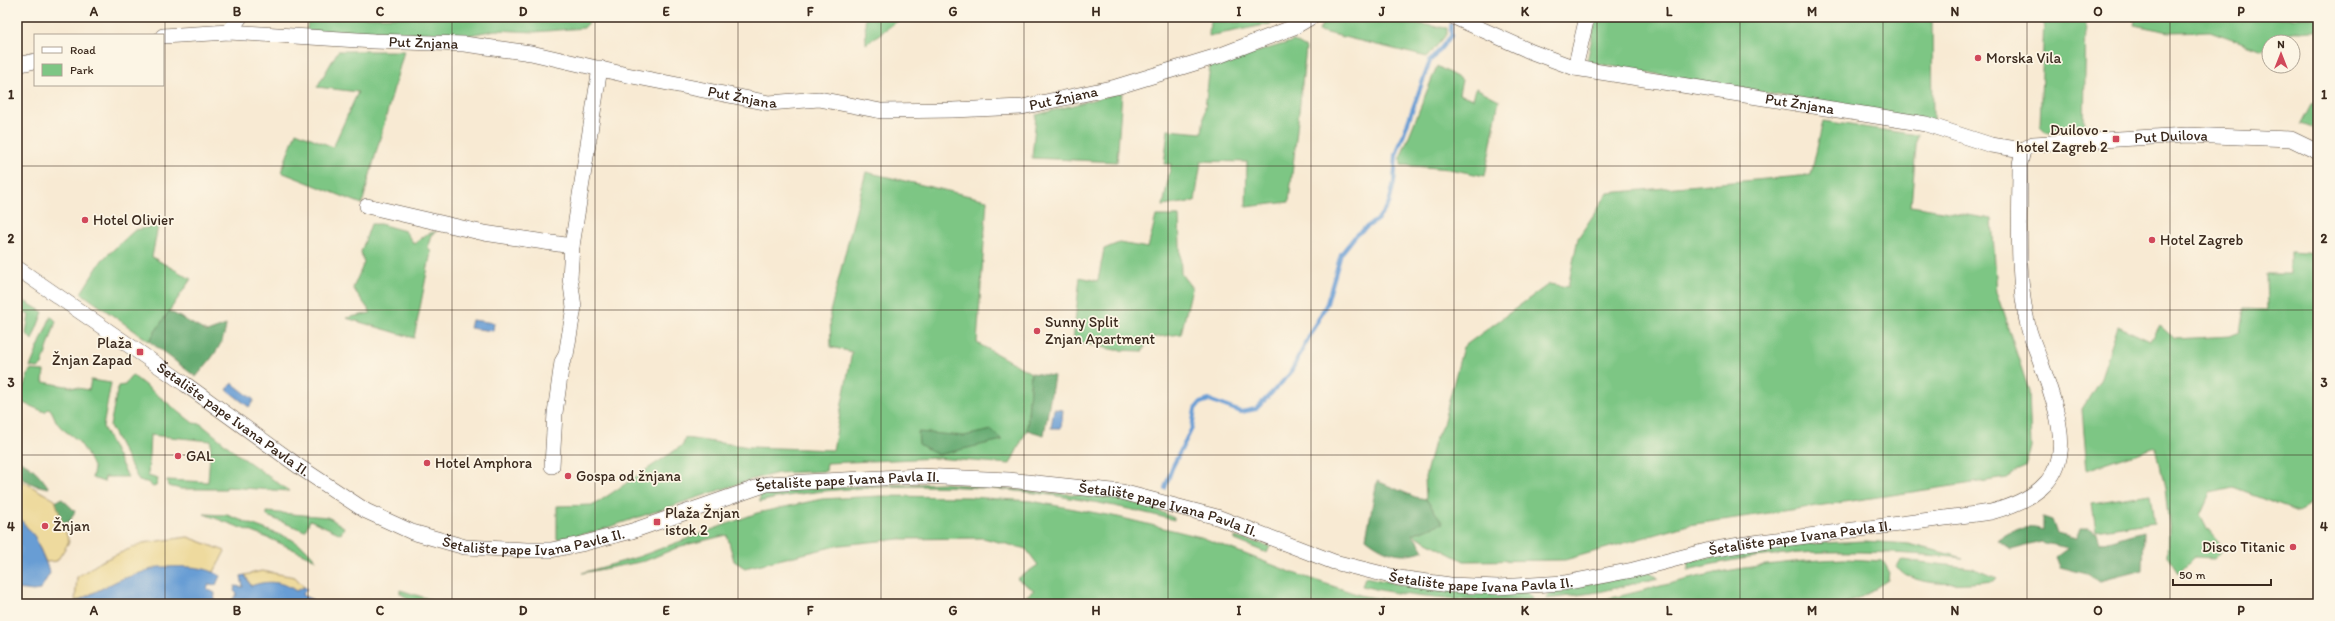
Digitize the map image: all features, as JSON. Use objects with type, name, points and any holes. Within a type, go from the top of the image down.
[{"type":"street","points":[[229,32],[240,17]]},
{"type":"street","name":"Put Žnjana","points":[[164,36],[229,32],[374,41],[464,44],[531,52],[769,103],[819,99],[881,111],[1022,107],[1116,86],[1221,55],[1294,27],[1311,17]]},
{"type":"street","name":"Put Žnjana","points":[[1454,17],[1532,52],[1575,68],[1926,124],[1991,145],[2023,150]]},
{"type":"street","points":[[1575,68],[1587,17]]},
{"type":"street","points":[[17,65],[34,61]]},
{"type":"street","points":[[552,466],[559,384],[574,307],[570,278],[572,246],[600,68]]},
{"type":"street","name":"Put Duilova","points":[[2023,150],[2033,144],[2187,135],[2291,140],[2318,152]]},
{"type":"street","name":"Šetalište pape Ivana Pavla II.","points":[[17,268],[185,384],[301,468],[366,511],[412,532],[465,548],[539,550],[581,544],[632,531],[767,484],[873,478],[953,477],[1009,480],[1122,492],[1217,517],[1334,562],[1399,578],[1450,585],[1539,585],[1596,578],[1710,550],[1746,544],[1991,512],[2015,505],[2030,498],[2046,485],[2056,471],[2061,456],[2062,437],[2047,380],[2028,326],[2020,265],[2020,164],[2023,150]]},
{"type":"street","points":[[367,206],[484,233],[572,246]]},
{"type":"green space","points":[[309,17],[618,17],[593,18],[584,28],[535,32],[496,30],[464,36],[306,32]]},
{"type":"green space","points":[[865,17],[903,17],[866,44]]},
{"type":"green space","points":[[1240,17],[1284,17],[1270,24],[1209,36],[1210,21],[1240,22]]},
{"type":"green space","points":[[1325,17],[1370,17],[1447,28],[1447,34],[1427,57],[1319,31]]},
{"type":"green space","points":[[1596,17],[1932,17],[1933,122],[1587,62]]},
{"type":"green space","points":[[2044,17],[2086,17],[2084,131],[2046,132],[2040,126]]},
{"type":"green space","points":[[2136,17],[2318,18],[2318,30],[2298,31],[2283,34],[2261,34],[2261,49],[2210,31],[2169,32],[2134,25]]},
{"type":"green space","points":[[1294,41],[1306,48],[1289,202],[1246,207],[1247,162],[1201,161],[1195,201],[1163,206],[1171,164],[1164,164],[1168,130],[1202,133],[1210,66]]},
{"type":"green space","points":[[338,51],[404,51],[362,204],[281,172],[296,132],[333,147],[358,92],[317,87]]},
{"type":"green space","points":[[1437,66],[1462,80],[1459,94],[1473,99],[1476,88],[1499,100],[1485,176],[1449,169],[1401,165],[1401,156]]},
{"type":"green space","points":[[1122,92],[1117,162],[1032,158],[1036,115]]},
{"type":"green space","points":[[2318,102],[2318,129],[2301,123],[2311,104]]},
{"type":"green space","points":[[1823,121],[1917,135],[1911,206],[1992,219],[1997,294],[2029,391],[2031,447],[2025,466],[2007,478],[1688,525],[1565,560],[1464,561],[1412,534],[1442,523],[1426,499],[1425,477],[1434,442],[1443,424],[1463,347],[1549,284],[1568,287],[1578,238],[1608,193],[1811,175]]},
{"type":"green space","points":[[866,172],[987,200],[977,343],[1031,373],[1027,430],[1010,464],[936,458],[827,463],[826,471],[778,473],[750,480],[594,532],[557,539],[557,506],[594,505],[683,445],[685,438],[750,447],[833,450],[852,352],[831,347],[830,312]]},
{"type":"green space","points":[[1156,216],[1179,216],[1181,274],[1192,288],[1181,334],[1148,338],[1143,351],[1115,350],[1073,341],[1080,277],[1098,281],[1104,249],[1119,243],[1148,248]]},
{"type":"green space","points":[[371,224],[380,224],[405,231],[414,244],[427,234],[437,231],[431,235],[428,247],[431,252],[414,338],[346,318],[371,313],[353,288],[364,263],[361,252]]},
{"type":"green space","points":[[158,226],[152,257],[191,279],[149,341],[81,293],[102,260],[135,230]]},
{"type":"green space","points":[[2290,252],[2318,254],[2318,498],[2298,512],[2233,488],[2210,493],[2200,515],[2207,529],[2224,549],[2214,559],[2194,558],[2179,573],[2168,556],[2169,526],[2165,488],[2156,447],[2087,470],[2082,409],[2100,380],[2118,326],[2150,341],[2159,325],[2175,339],[2230,336],[2240,332],[2244,309],[2267,310],[2266,274],[2290,274]]},
{"type":"green space","points":[[17,297],[43,312],[32,340],[26,333],[29,315],[17,308]]},
{"type":"green space","points":[[169,311],[207,332],[226,325],[225,333],[219,346],[211,359],[196,377],[149,341]]},
{"type":"green space","points":[[51,316],[56,321],[42,365],[38,368],[30,367]]},
{"type":"green space","points":[[30,370],[44,371],[43,382],[89,390],[91,380],[111,383],[103,427],[128,477],[105,477],[104,482],[92,478],[94,469],[80,443],[60,426],[49,408],[45,412],[18,401]]},
{"type":"green space","points":[[1031,373],[1054,376],[1044,435],[1027,430]]},
{"type":"green space","points":[[132,375],[193,423],[201,424],[236,453],[289,491],[226,487],[226,489],[181,489],[168,486],[167,480],[208,482],[211,441],[150,435],[148,476],[158,479],[156,486],[153,487],[147,482],[139,481],[110,426],[118,386],[125,385]]},
{"type":"green space","points":[[992,430],[1002,440],[938,455],[919,444],[918,432],[964,436]]},
{"type":"green space","points":[[17,460],[35,471],[49,488],[35,485],[17,476]]},
{"type":"green space","points":[[1377,481],[1415,497],[1426,499],[1443,523],[1412,534],[1424,550],[1408,554],[1393,553],[1379,547],[1366,538]]},
{"type":"green space","points":[[942,483],[1116,498],[1153,508],[1174,518],[1174,520],[1094,502],[972,487],[932,486],[850,489],[805,493],[760,502],[760,493],[787,489]]},
{"type":"green space","points":[[2150,494],[2154,522],[2096,531],[2092,503]]},
{"type":"green space","points":[[880,496],[969,497],[1031,501],[1118,517],[1201,537],[1296,574],[1363,596],[1418,604],[985,604],[1024,598],[1034,590],[1017,579],[1038,565],[1026,549],[983,538],[899,539],[840,545],[745,568],[734,561],[727,535],[681,546],[645,561],[582,573],[638,557],[757,513],[822,499]]},
{"type":"green space","points":[[59,499],[62,499],[75,511],[70,521],[60,524],[53,505]]},
{"type":"green space","points":[[267,512],[328,517],[344,527],[341,534],[310,520],[305,531],[267,516]]},
{"type":"green space","points":[[204,514],[227,515],[291,539],[305,548],[316,560],[271,539]]},
{"type":"green space","points":[[2043,517],[2052,520],[2057,534],[2076,539],[2080,528],[2088,528],[2097,533],[2100,543],[2144,531],[2143,570],[2100,581],[2087,574],[2060,567],[2056,557],[2068,548],[2041,542],[2011,550],[1998,540],[2009,533],[2020,529],[2037,528],[2043,530]]},
{"type":"green space","points":[[1235,537],[1270,546],[1267,553],[1235,540]]},
{"type":"green space","points":[[1865,541],[1909,544],[1964,558],[1894,553],[1825,552],[1756,557],[1722,562],[1688,570],[1688,561],[1782,545]]},
{"type":"green space","points":[[1845,559],[1883,561],[1889,571],[1888,580],[1858,599],[1843,604],[1580,604],[1621,596],[1723,571],[1782,563]]},
{"type":"green space","points":[[1902,560],[1973,568],[1997,578],[1994,581],[1970,583],[1928,582],[1915,579],[1904,574],[1897,566],[1899,561]]},
{"type":"green space","points":[[1649,571],[1658,578],[1599,592],[1547,599],[1548,594],[1552,591]]},
{"type":"green space","points":[[1365,577],[1408,586],[1527,592],[1532,597],[1532,600],[1489,601],[1426,597],[1383,591],[1362,586]]},
{"type":"green space","points":[[400,590],[429,599],[435,604],[414,604],[400,593]]},
{"type":"sand","name":"Žnjan","points":[[17,478],[55,500],[69,542],[57,561],[46,562],[35,537],[17,515]]},
{"type":"sand","points":[[188,537],[225,551],[214,572],[184,567],[119,580],[75,602],[77,577],[102,561],[143,543]]},
{"type":"sand","points":[[262,571],[295,577],[304,587],[296,591],[286,586],[274,583],[263,583],[251,586],[245,575]]},
{"type":"water","points":[[472,320],[494,323],[493,331],[470,328]]},
{"type":"water","points":[[232,383],[254,400],[249,407],[227,390]]},
{"type":"water","points":[[1054,409],[1063,410],[1061,428],[1051,428]]},
{"type":"water","points":[[17,515],[35,537],[50,573],[40,590],[33,591],[17,589]]},
{"type":"water","points":[[158,567],[198,568],[214,572],[220,576],[216,585],[209,584],[207,589],[215,593],[214,604],[75,604],[75,602],[119,580]]},
{"type":"water","points":[[245,575],[251,586],[274,582],[285,585],[296,591],[304,587],[307,589],[302,595],[313,600],[312,604],[229,604],[237,594],[234,591],[235,586],[243,587],[241,576]]},
{"type":"waterway","points":[[1165,488],[1172,468],[1192,428],[1195,409],[1200,403],[1209,400],[1241,412],[1256,409],[1289,375],[1327,303],[1341,254],[1357,234],[1378,219],[1389,204],[1394,182],[1396,155],[1430,61],[1451,36],[1451,25]]},
{"type":"place","name":"Morska Vila","points":[[1978,58]]},
{"type":"place","name":"Duilovo - hotel Zagreb 2","points":[[2116,139]]},
{"type":"place","name":"Hotel Olivier","points":[[85,220]]},
{"type":"place","name":"Hotel Zagreb","points":[[2152,240]]},
{"type":"place","name":"Sunny Split Znjan Apartment","points":[[1037,331]]},
{"type":"place","name":"Plaža Žnjan Zapad","points":[[140,352]]},
{"type":"place","name":"GAL","points":[[178,456]]},
{"type":"place","name":"Hotel Amphora","points":[[427,463]]},
{"type":"place","name":"Gospa od žnjana","points":[[568,476]]},
{"type":"place","name":"Plaža Žnjan istok 2","points":[[657,522]]},
{"type":"place","name":"Žnjan","points":[[45,526]]},
{"type":"place","name":"Disco Titanic","points":[[2293,547]]}]
